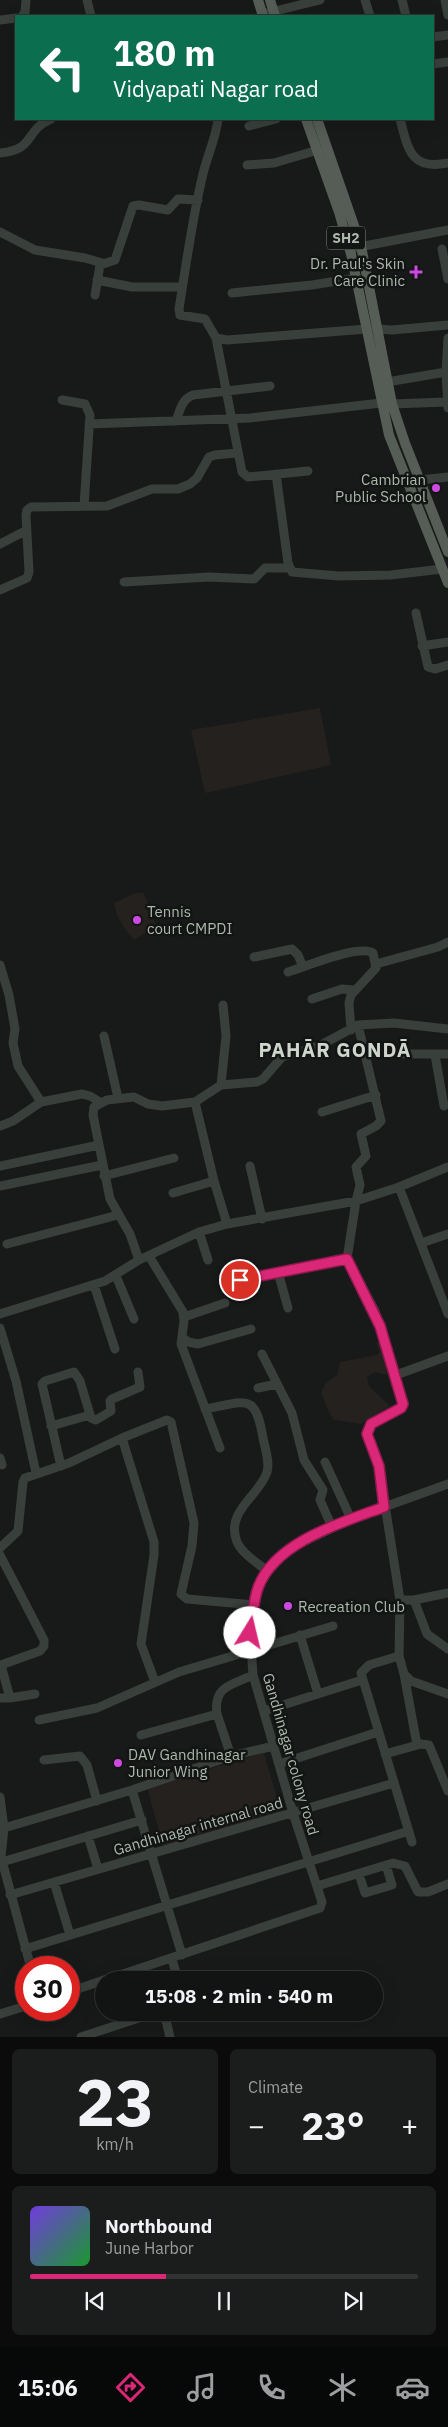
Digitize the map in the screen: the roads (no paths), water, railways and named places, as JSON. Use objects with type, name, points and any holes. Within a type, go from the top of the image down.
[{"type":"main road","points":[[258,0],[262,15]]},
{"type":"main road","points":[[270,0],[274,14]]},
{"type":"main road","name":"SH2","points":[[306,120],[318,150],[349,249],[392,404],[405,443],[448,552]]},
{"type":"main road","name":"SH2","points":[[317,120],[361,246],[381,403],[389,435],[448,583]]},
{"type":"street","points":[[23,15],[25,13],[26,0]]},
{"type":"street","points":[[87,0],[91,15]]},
{"type":"street","points":[[262,15],[274,14],[320,0]]},
{"type":"street","points":[[365,0],[370,15]]},
{"type":"street","points":[[402,0],[406,15]]},
{"type":"street","points":[[445,0],[448,15]]},
{"type":"street","points":[[0,20],[15,18]]},
{"type":"street","points":[[434,37],[448,34]]},
{"type":"street","points":[[434,64],[448,62]]},
{"type":"street","points":[[0,153],[18,151],[25,146],[34,129],[50,120]]},
{"type":"street","points":[[218,120],[216,132],[206,159],[178,309],[180,315],[205,319],[216,338],[237,453],[244,475],[308,470]]},
{"type":"street","points":[[249,126],[272,120]]},
{"type":"street","points":[[400,120],[410,151],[416,160],[424,164],[448,164]]},
{"type":"street","points":[[247,165],[274,163],[318,150]]},
{"type":"street","points":[[0,232],[35,250],[85,258],[102,263],[115,260],[133,206],[139,204],[168,210],[178,199],[198,200]]},
{"type":"street","points":[[349,249],[448,230]]},
{"type":"street","points":[[442,249],[448,279]]},
{"type":"street","points":[[94,296],[98,268],[102,263]]},
{"type":"street","points":[[232,293],[304,286],[356,278]]},
{"type":"street","points":[[97,280],[132,287],[182,288]]},
{"type":"street","points":[[216,338],[226,340],[448,325]]},
{"type":"street","points":[[392,404],[447,405],[448,338]]},
{"type":"street","points":[[387,382],[446,372]]},
{"type":"street","points":[[176,421],[187,397],[202,393],[270,386]]},
{"type":"street","points":[[62,400],[85,404],[90,415],[84,506]]},
{"type":"street","points":[[90,424],[250,418],[381,403]]},
{"type":"street","points":[[0,590],[27,578],[26,515],[27,510],[31,507],[106,506],[152,489],[178,488],[190,484],[197,478],[209,458],[214,455],[237,453]]},
{"type":"street","points":[[276,474],[289,568],[292,572],[296,574],[339,576],[391,575],[442,569]]},
{"type":"street","points":[[420,480],[448,477]]},
{"type":"street","points":[[0,544],[27,530]]},
{"type":"street","points":[[124,582],[209,577],[254,579],[265,568],[289,568]]},
{"type":"street","points":[[416,613],[428,667],[435,669],[448,665]]},
{"type":"street","points":[[422,646],[448,642]]},
{"type":"street","points":[[376,964],[438,947],[448,942]]},
{"type":"street","points":[[254,957],[292,949],[298,955],[303,968]]},
{"type":"street","points":[[288,972],[363,950],[373,953],[376,964],[372,974],[354,990],[349,1003],[354,1028],[376,1095],[381,1121],[361,1134],[366,1156],[356,1167],[360,1185],[347,1259],[375,1311],[396,1375],[403,1404],[401,1408],[371,1424],[367,1434],[379,1466],[400,1600],[399,1656],[417,1745]]},
{"type":"street","points":[[0,965],[9,995],[15,1029],[13,1043],[18,1066],[41,1102]]},
{"type":"street","points":[[312,999],[347,988],[354,990]]},
{"type":"street","points":[[221,1085],[226,1036],[222,1006]]},
{"type":"street","points":[[140,1260],[130,1234],[110,1199],[104,1176],[93,1114],[94,1107],[100,1102],[134,1097],[154,1106],[195,1102],[221,1085],[257,1082],[263,1079],[282,1057],[321,1045],[354,1028],[394,1023],[448,1029]]},
{"type":"street","points":[[104,1036],[118,1098]]},
{"type":"street","points":[[400,1054],[448,1054]]},
{"type":"street","points":[[435,1055],[444,1106]]},
{"type":"street","points":[[0,1126],[13,1121],[41,1102],[82,1094],[100,1102]]},
{"type":"street","points":[[322,1112],[376,1095]]},
{"type":"street","points":[[195,1102],[214,1181],[227,1224]]},
{"type":"street","points":[[0,1166],[99,1145]]},
{"type":"street","points":[[104,1176],[174,1158]]},
{"type":"street","points":[[0,1186],[102,1165]]},
{"type":"street","points":[[250,1166],[262,1219]]},
{"type":"street","points":[[0,1314],[94,1285],[116,1276],[140,1260],[199,1232],[227,1224],[356,1201],[399,1188],[448,1167]]},
{"type":"street","points":[[173,1192],[214,1181]]},
{"type":"street","points":[[399,1188],[448,1314]]},
{"type":"street","points":[[7,1244],[118,1215]]},
{"type":"street","points":[[199,1232],[208,1260]]},
{"type":"street","points":[[421,1243],[448,1234]]},
{"type":"street","points":[[149,1256],[184,1317],[183,1350],[220,1448]]},
{"type":"street","points":[[240,1280],[347,1259]]},
{"type":"street","points":[[278,1272],[288,1308]]},
{"type":"street","points":[[116,1276],[134,1319]]},
{"type":"street","points":[[94,1285],[115,1349]]},
{"type":"street","points":[[184,1317],[224,1304]]},
{"type":"street","points":[[0,1328],[16,1381],[36,1473]]},
{"type":"street","points":[[182,1337],[188,1342],[198,1344],[251,1329]]},
{"type":"street","points":[[262,1354],[295,1421],[304,1460],[323,1490],[320,1500],[332,1527]]},
{"type":"street","points":[[396,1375],[448,1356]]},
{"type":"street","points":[[61,1466],[42,1384],[69,1372],[74,1372],[78,1376],[90,1415],[96,1420],[109,1414],[112,1399],[140,1387],[138,1372]]},
{"type":"street","points":[[258,1388],[277,1384]]},
{"type":"street","points":[[205,1409],[244,1402],[256,1409],[260,1416],[267,1457],[267,1473],[241,1509],[235,1533],[239,1546],[268,1572]]},
{"type":"street","points":[[51,1426],[90,1415]]},
{"type":"street","points":[[0,1548],[18,1532],[25,1478],[61,1466],[165,1420],[170,1422],[194,1523],[192,1546],[181,1589],[183,1597],[255,1605]]},
{"type":"street","points":[[122,1438],[154,1542],[154,1555],[141,1644],[155,1682]]},
{"type":"street","points":[[326,1462],[351,1519]]},
{"type":"street","name":"Gandhinagar colony road","points":[[182,1955],[320,1908],[322,1902],[293,1813],[253,1675],[250,1633],[257,1589],[288,1548],[351,1519],[448,1484]]},
{"type":"street","points":[[0,1555],[44,1640],[44,1646],[40,1651],[0,1664],[10,1698]]},
{"type":"street","points":[[400,1600],[414,1600],[448,1593]]},
{"type":"street","points":[[414,1600],[427,1634],[448,1649]]},
{"type":"street","points":[[39,1720],[97,1708],[194,1667],[333,1626]]},
{"type":"street","points":[[300,1635],[318,1694]]},
{"type":"street","points":[[399,1656],[369,1665],[361,1673],[412,1842]]},
{"type":"street","points":[[404,1674],[411,1681],[448,1694]]},
{"type":"street","points":[[231,1756],[217,1714],[216,1702],[218,1695],[223,1689],[253,1675]]},
{"type":"street","points":[[264,1711],[362,1680]]},
{"type":"street","points":[[0,1698],[35,1694]]},
{"type":"street","points":[[141,1735],[217,1714]]},
{"type":"street","points":[[279,1764],[378,1732]]},
{"type":"street","points":[[385,1754],[426,1744],[432,1749],[448,1791]]},
{"type":"street","points":[[4,1828],[132,1790],[231,1756],[274,1746]]},
{"type":"street","points":[[44,1760],[80,1756],[87,1765],[97,1801]]},
{"type":"street","name":"Gandhinagar internal road","points":[[10,1895],[394,1783]]},
{"type":"street","points":[[132,1790],[182,1955],[144,1971]]},
{"type":"street","points":[[0,1799],[4,1828],[2,1862],[27,1956]]},
{"type":"street","points":[[2,1862],[142,1820]]},
{"type":"street","points":[[25,1949],[409,1831]]},
{"type":"street","points":[[88,1836],[98,1869]]},
{"type":"street","points":[[317,1886],[386,1865],[402,1864],[418,1892],[428,1892],[448,1884]]},
{"type":"street","points":[[359,1874],[366,1893],[392,1885],[386,1865]]},
{"type":"street","points":[[54,1882],[70,1935]]},
{"type":"street","points":[[172,1959],[175,1971]]},
{"type":"street","points":[[80,1988],[95,1983]]},
{"type":"street","points":[[0,2014],[15,2009]]},
{"type":"street","points":[[81,2037],[125,2021]]},
{"type":"street","points":[[166,2021],[170,2037]]},
{"type":"place","name":"Dr. Paul's Skin Care Clinic","points":[[416,272]]},
{"type":"place","name":"Cambrian Public School","points":[[436,488]]},
{"type":"place","name":"Tennis court CMPDI","points":[[137,920]]},
{"type":"place","name":"Recreation Club","points":[[288,1606]]},
{"type":"place","name":"DAV Gandhinagar Junior Wing","points":[[118,1763]]},
{"type":"district","name":"PAHĀR GONDĀ","points":[[335,1049]]}]
